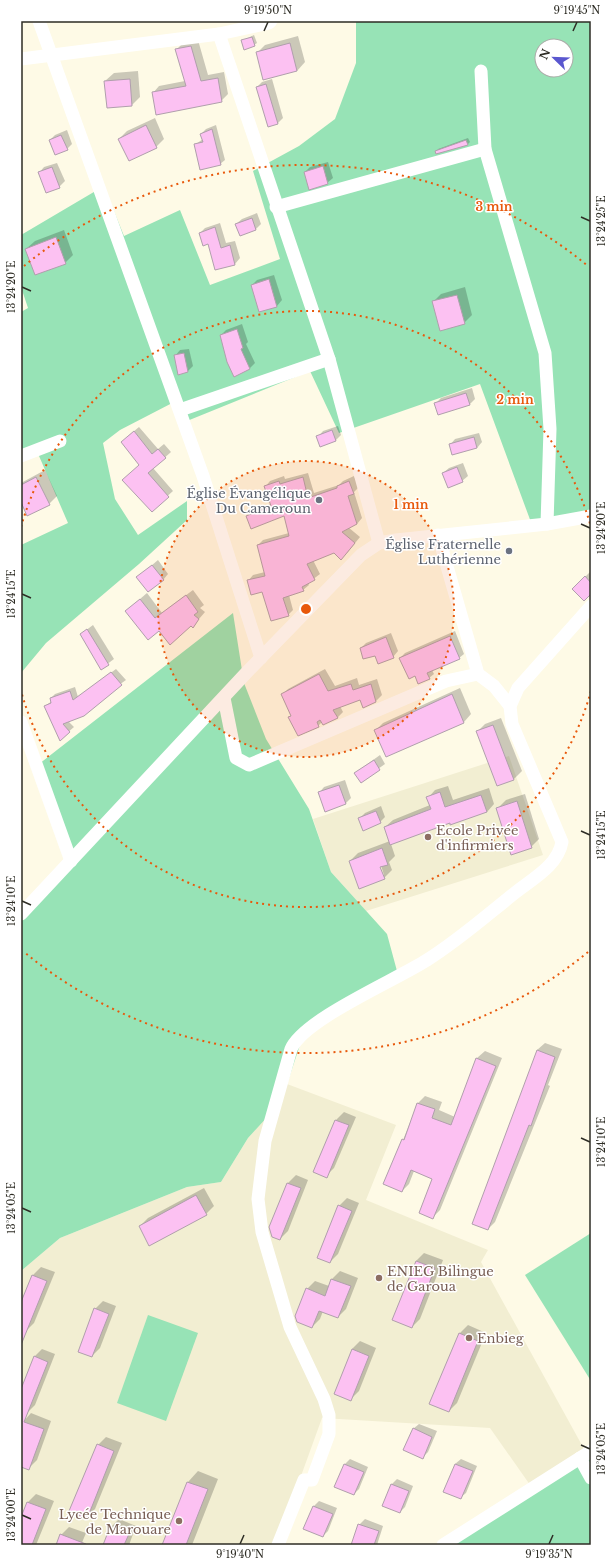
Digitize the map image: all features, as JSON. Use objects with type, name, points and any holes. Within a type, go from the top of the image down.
[{"type":"street","points":[[39,21],[180,410],[261,658]]},
{"type":"street","points":[[21,59],[51,54],[219,34],[269,23],[270,21]]},
{"type":"street","points":[[219,34],[276,207],[329,359],[379,543]]},
{"type":"street","points":[[480,70],[485,149],[545,353],[550,429],[547,524]]},
{"type":"street","points":[[276,207],[485,149]]},
{"type":"street","points":[[180,410],[329,359]]},
{"type":"street","points":[[21,456],[60,441]]},
{"type":"street","points":[[21,914],[261,658],[361,555],[379,543],[438,535],[547,524],[591,516]]},
{"type":"street","points":[[438,535],[478,674],[494,686],[510,706]]},
{"type":"street","points":[[278,1545],[304,1480],[312,1480],[329,1434],[329,1415],[324,1399],[290,1327],[262,1232],[258,1199],[265,1141],[291,1049],[295,1040],[303,1033],[340,1008],[427,960],[535,878],[554,860],[560,852],[562,842],[512,724],[510,706],[518,688],[591,606]]},
{"type":"street","points":[[224,698],[236,758],[249,765],[446,682],[478,674]]},
{"type":"street","points":[[21,722],[71,861]]},
{"type":"street","points":[[443,1545],[591,1450]]},
{"type":"street","points":[[580,1458],[591,1478]]},
{"type":"shaded area","name":"Ecole Privée d'infirmiers","points":[[509,756],[543,855],[366,911],[331,872],[313,819]]},
{"type":"shaded area","points":[[287,1084],[396,1125],[366,1200],[488,1250],[481,1262],[589,1458],[535,1492],[490,1428],[322,1418],[276,1545],[21,1545],[21,1271],[60,1238],[187,1187],[221,1182],[248,1138],[281,1102]]},
{"type":"green space","points":[[356,21],[591,21],[591,511],[532,525],[480,384],[339,433],[310,371],[187,421],[178,400],[120,430],[103,443],[115,499],[138,535],[187,501],[187,520],[139,564],[46,643],[21,673],[21,545],[68,523],[36,449],[21,456],[21,312],[28,308],[21,287],[21,235],[104,186],[124,236],[180,210],[210,285],[280,259],[253,171],[299,146],[335,119],[356,63]]},
{"type":"green space","points":[[233,613],[244,683],[266,739],[309,809],[331,872],[387,934],[397,971],[302,1039],[281,1102],[248,1138],[221,1182],[187,1187],[60,1238],[21,1271],[21,912],[67,856],[39,764]]},
{"type":"green space","points":[[591,1233],[591,1381],[525,1275]]},
{"type":"green space","points":[[148,1315],[198,1333],[166,1421],[117,1403]]},
{"type":"green space","points":[[589,1458],[591,1463],[591,1545],[452,1545]]},
{"type":"building","points":[[252,37],[255,46],[244,50],[241,40]]},
{"type":"building","points":[[290,43],[297,71],[263,80],[256,52]]},
{"type":"building","points":[[191,46],[201,81],[218,78],[222,102],[156,115],[152,92],[186,86],[175,49]]},
{"type":"building","points":[[130,79],[132,106],[107,108],[104,81]]},
{"type":"building","points":[[266,84],[278,124],[268,127],[256,87]]},
{"type":"building","points":[[146,125],[157,148],[129,161],[118,139]]},
{"type":"building","points":[[212,129],[221,165],[200,170],[194,144],[203,142],[200,134]]},
{"type":"building","points":[[61,135],[68,150],[55,155],[49,140]]},
{"type":"building","points":[[466,140],[468,145],[436,154],[435,151]]},
{"type":"building","points":[[323,166],[328,184],[309,190],[304,172]]},
{"type":"building","points":[[52,167],[60,188],[46,193],[38,172]]},
{"type":"building","points":[[252,218],[256,230],[240,236],[235,224]]},
{"type":"building","points":[[215,227],[221,248],[230,245],[235,265],[215,270],[208,244],[203,246],[199,233]]},
{"type":"building","points":[[56,237],[66,264],[35,275],[25,249]]},
{"type":"building","points":[[269,279],[277,307],[259,312],[251,285]]},
{"type":"building","points":[[457,295],[465,324],[440,331],[432,301]]},
{"type":"building","points":[[237,329],[243,348],[241,349],[250,369],[234,377],[227,362],[220,335]]},
{"type":"building","points":[[184,353],[188,372],[178,375],[174,355]]},
{"type":"building","points":[[466,393],[470,405],[438,415],[434,403]]},
{"type":"building","points":[[332,430],[336,441],[320,447],[316,436]]},
{"type":"building","points":[[134,431],[152,454],[158,449],[166,458],[148,473],[169,497],[152,512],[122,480],[139,465],[121,442]]},
{"type":"building","points":[[474,437],[477,448],[452,455],[449,444]]},
{"type":"building","points":[[457,467],[463,482],[448,488],[442,473]]},
{"type":"building","points":[[36,477],[50,505],[27,516],[21,502],[21,485]]},
{"type":"building","points":[[303,477],[308,498],[337,488],[337,486],[349,481],[354,494],[348,496],[357,524],[342,532],[355,543],[341,560],[334,553],[307,564],[315,580],[302,587],[304,591],[283,598],[289,616],[271,621],[262,592],[251,595],[247,580],[265,576],[257,545],[289,536],[284,516],[251,529],[246,516],[271,506],[264,486],[279,481],[280,484]]},
{"type":"building","points":[[152,565],[164,580],[148,592],[136,577]]},
{"type":"building","points":[[585,576],[591,583],[591,594],[584,601],[572,589]]},
{"type":"building","points":[[186,595],[198,612],[194,615],[199,619],[193,628],[191,626],[170,645],[159,631],[148,640],[125,611],[140,599],[155,618]]},
{"type":"building","points":[[87,629],[109,665],[101,670],[80,634]]},
{"type":"building","points":[[450,636],[460,659],[427,673],[430,679],[418,684],[415,676],[409,679],[399,658]]},
{"type":"building","points":[[386,637],[394,658],[378,664],[375,656],[363,659],[360,648]]},
{"type":"building","points":[[111,672],[122,685],[84,716],[63,724],[70,732],[60,741],[44,706],[51,703],[50,698],[70,691],[73,700]]},
{"type":"building","points":[[319,674],[328,691],[351,684],[353,690],[371,684],[376,702],[363,708],[360,700],[333,710],[338,718],[323,725],[320,720],[317,722],[319,727],[298,736],[288,717],[291,716],[281,694]]},
{"type":"building","points":[[452,694],[464,723],[386,757],[374,730]]},
{"type":"building","points":[[493,725],[514,780],[497,786],[476,731]]},
{"type":"building","points":[[374,760],[380,770],[361,783],[354,773]]},
{"type":"building","points":[[339,785],[346,804],[325,812],[318,792]]},
{"type":"building","points":[[440,792],[445,807],[481,795],[487,812],[450,825],[450,823],[390,845],[384,827],[431,809],[426,797]]},
{"type":"building","points":[[517,801],[532,848],[511,855],[496,808]]},
{"type":"building","points":[[376,811],[381,823],[363,831],[358,818]]},
{"type":"building","points":[[382,848],[388,865],[380,867],[385,879],[359,889],[349,861]]},
{"type":"building","points":[[537,1050],[555,1057],[531,1126],[529,1125],[488,1230],[472,1224]]},
{"type":"building","points":[[476,1058],[496,1066],[433,1219],[419,1213],[432,1179],[411,1170],[402,1192],[383,1184],[402,1139],[404,1140],[417,1103],[435,1109],[432,1118],[451,1125]]},
{"type":"building","points":[[335,1120],[349,1125],[327,1178],[313,1172]]},
{"type":"building","points":[[287,1183],[301,1188],[280,1240],[272,1237],[269,1227]]},
{"type":"building","points":[[196,1195],[207,1215],[149,1246],[139,1226]]},
{"type":"building","points":[[338,1205],[352,1211],[330,1263],[317,1258]]},
{"type":"building","points":[[416,1261],[435,1268],[412,1328],[392,1320]]},
{"type":"building","points":[[32,1275],[47,1281],[21,1345],[21,1302]]},
{"type":"building","points":[[331,1279],[351,1286],[338,1318],[319,1311],[312,1328],[297,1322],[295,1316],[306,1288],[325,1296]]},
{"type":"building","points":[[94,1308],[109,1314],[92,1357],[78,1352]]},
{"type":"building","points":[[459,1333],[478,1341],[449,1412],[429,1404]]},
{"type":"building","points":[[352,1349],[369,1356],[351,1401],[334,1394]]},
{"type":"building","points":[[34,1356],[48,1362],[24,1422],[44,1429],[29,1470],[21,1467],[21,1389]]},
{"type":"building","points":[[413,1428],[432,1437],[423,1459],[403,1450]]},
{"type":"building","points":[[97,1444],[114,1451],[87,1519],[69,1511]]},
{"type":"building","points":[[344,1464],[364,1472],[354,1495],[334,1487]]},
{"type":"building","points":[[455,1464],[473,1471],[461,1499],[443,1492]]},
{"type":"building","points":[[187,1482],[208,1489],[186,1545],[162,1545]]},
{"type":"building","points":[[391,1484],[409,1491],[400,1513],[382,1506]]},
{"type":"building","points":[[27,1502],[46,1509],[32,1545],[21,1545],[21,1517]]},
{"type":"building","points":[[313,1506],[333,1514],[323,1537],[303,1529]]},
{"type":"building","points":[[358,1524],[379,1531],[374,1545],[351,1545]]},
{"type":"building","points":[[110,1527],[129,1534],[124,1545],[103,1545]]},
{"type":"building","points":[[60,1534],[86,1544],[86,1545],[56,1545]]},
{"type":"place","name":"Église Évangélique Du Cameroun","points":[[319,500]]},
{"type":"place","name":"Église Fraternelle Luthérienne","points":[[509,551]]},
{"type":"place","name":"Ecole Privée d'infirmiers","points":[[428,837]]},
{"type":"place","name":"ENIEG Bilingue de Garoua","points":[[379,1278]]},
{"type":"place","name":"Enbieg","points":[[469,1338]]},
{"type":"place","name":"Lycée Technique de Marouare","points":[[179,1521]]}]
